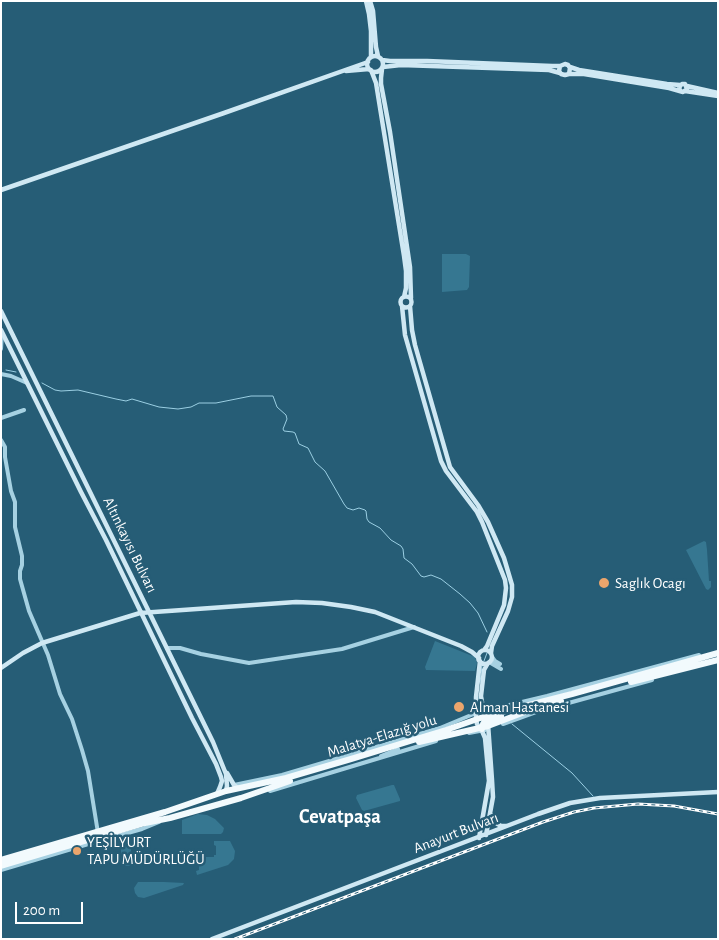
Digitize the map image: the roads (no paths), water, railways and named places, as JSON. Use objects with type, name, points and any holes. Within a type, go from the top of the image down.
[{"type":"highway","name":"Malatya-Elazığ yolu","points":[[219,804],[398,748],[446,736],[530,705],[718,652]]},
{"type":"highway","name":"Malatya-Elazığ yolu","points":[[216,794],[236,786],[263,783],[413,740],[703,663],[718,661]]},
{"type":"highway","points":[[226,791],[228,801]]},
{"type":"highway","points":[[1,859],[56,845],[165,812],[216,794],[219,804],[145,823],[1,866]]},
{"type":"main road","points":[[366,1],[373,42],[383,65],[380,78],[410,267],[412,303],[410,306],[414,345],[450,467],[485,517],[500,549],[512,585],[512,597],[508,611],[492,646],[491,660],[484,670],[482,686],[482,722],[492,780],[492,806],[486,835]]},
{"type":"main road","points":[[370,1],[373,11],[373,42],[369,60],[370,70],[376,83],[406,271],[406,288],[401,301],[405,335],[443,467],[477,512],[505,580],[504,605],[487,646],[479,654],[476,697],[486,745],[489,781],[479,838]]},
{"type":"main road","points":[[1,190],[338,73],[369,60],[373,56],[390,62],[560,66],[565,64],[579,70],[667,84],[684,84],[718,95]]},
{"type":"main road","points":[[338,73],[370,70],[376,72],[382,68],[402,65],[549,70],[563,75],[584,74],[718,95]]},
{"type":"main road","points":[[560,66],[560,73]]},
{"type":"main road","points":[[569,74],[570,66]]},
{"type":"main road","points":[[680,85],[679,89],[683,91]]},
{"type":"main road","points":[[683,91],[687,89],[687,86]]},
{"type":"main road","points":[[404,297],[408,296],[411,298]]},
{"type":"main road","points":[[402,306],[407,308],[410,306]]},
{"type":"main road","name":"Altınkayısı Bulvarı","points":[[1,311],[224,768],[228,786],[226,791]]},
{"type":"main road","name":"Altınkayısı Bulvarı","points":[[1,330],[220,773],[222,781],[216,794]]},
{"type":"main road","points":[[103,534],[116,556],[118,554],[115,545]]},
{"type":"main road","points":[[119,567],[118,561],[120,560],[136,587]]},
{"type":"main road","points":[[1,668],[23,652],[42,643],[140,613],[296,602],[322,603],[368,610],[470,650],[483,663],[488,663]]},
{"type":"main road","points":[[154,622],[160,612]]},
{"type":"main road","points":[[470,650],[488,650],[492,655]]},
{"type":"main road","points":[[159,651],[177,680],[176,668]]},
{"type":"main road","points":[[178,691],[178,686],[181,685],[196,709]]},
{"type":"main road","points":[[224,768],[236,786]]},
{"type":"main road","name":"Anayurt Bulvarı","points":[[486,835],[557,810],[591,802],[718,794]]},
{"type":"main road","name":"Anayurt Bulvarı","points":[[220,939],[564,805],[594,798],[718,794]]},
{"type":"main road","points":[[490,815],[496,823],[507,826]]},
{"type":"main road","name":"Anayurt Bulvarı","points":[[212,939],[479,838]]},
{"type":"street","points":[[1,330],[1,349]]},
{"type":"street","points":[[1,374],[11,376],[27,384]]},
{"type":"street","points":[[1,418],[24,410]]},
{"type":"street","points":[[430,424],[436,421]]},
{"type":"street","points":[[1,440],[5,447],[11,491],[15,502],[15,527],[22,556],[20,579],[29,611],[52,668],[60,694],[72,718],[82,750],[88,771],[98,831],[1,859]]},
{"type":"street","points":[[167,648],[180,648],[249,663],[342,648],[414,627]]},
{"type":"street","points":[[241,798],[261,794],[435,741],[482,722],[610,680],[718,652]]},
{"type":"street","points":[[488,663],[500,667],[492,655]]},
{"type":"street","points":[[236,786],[282,775],[440,728],[536,712],[718,661]]},
{"type":"street","points":[[661,677],[703,663]]},
{"type":"street","points":[[572,694],[610,680]]},
{"type":"street","points":[[358,765],[398,748]]},
{"type":"street","points":[[313,770],[336,759]]},
{"type":"street","points":[[1,870],[142,829],[170,818]]},
{"type":"street","points":[[56,845],[64,840]]},
{"type":"waterway","points":[[6,370],[16,372]]},
{"type":"waterway","points":[[42,383],[55,390],[78,390],[126,401],[132,399],[159,407],[178,409],[191,407],[199,403],[216,403],[251,396],[273,396],[277,407],[286,415],[284,431],[295,433],[299,444],[308,448],[315,462],[325,471],[347,508],[365,510],[369,522],[380,528],[391,540],[401,546],[404,558],[412,564],[421,576],[431,575],[441,579],[460,594],[478,613],[487,632]]},
{"type":"waterway","points":[[484,661],[487,653]]},
{"type":"waterway","points":[[480,683],[482,666]]},
{"type":"waterway","points":[[478,697],[478,708]]},
{"type":"waterway","points":[[512,724],[572,773],[593,796]]},
{"type":"railway","points":[[235,939],[543,822],[574,812],[638,804],[674,806],[718,814]]},
{"type":"place","name":"Saglık Ocagı","points":[[604,583]]},
{"type":"place","name":"Alman Hastanesi","points":[[459,707]]},
{"type":"place","name":"YEŞİLYURT TAPU MÜDÜRLÜĞÜ","points":[[77,851]]},
{"type":"district","name":"Cevatpaşa","points":[[340,817]]}]
